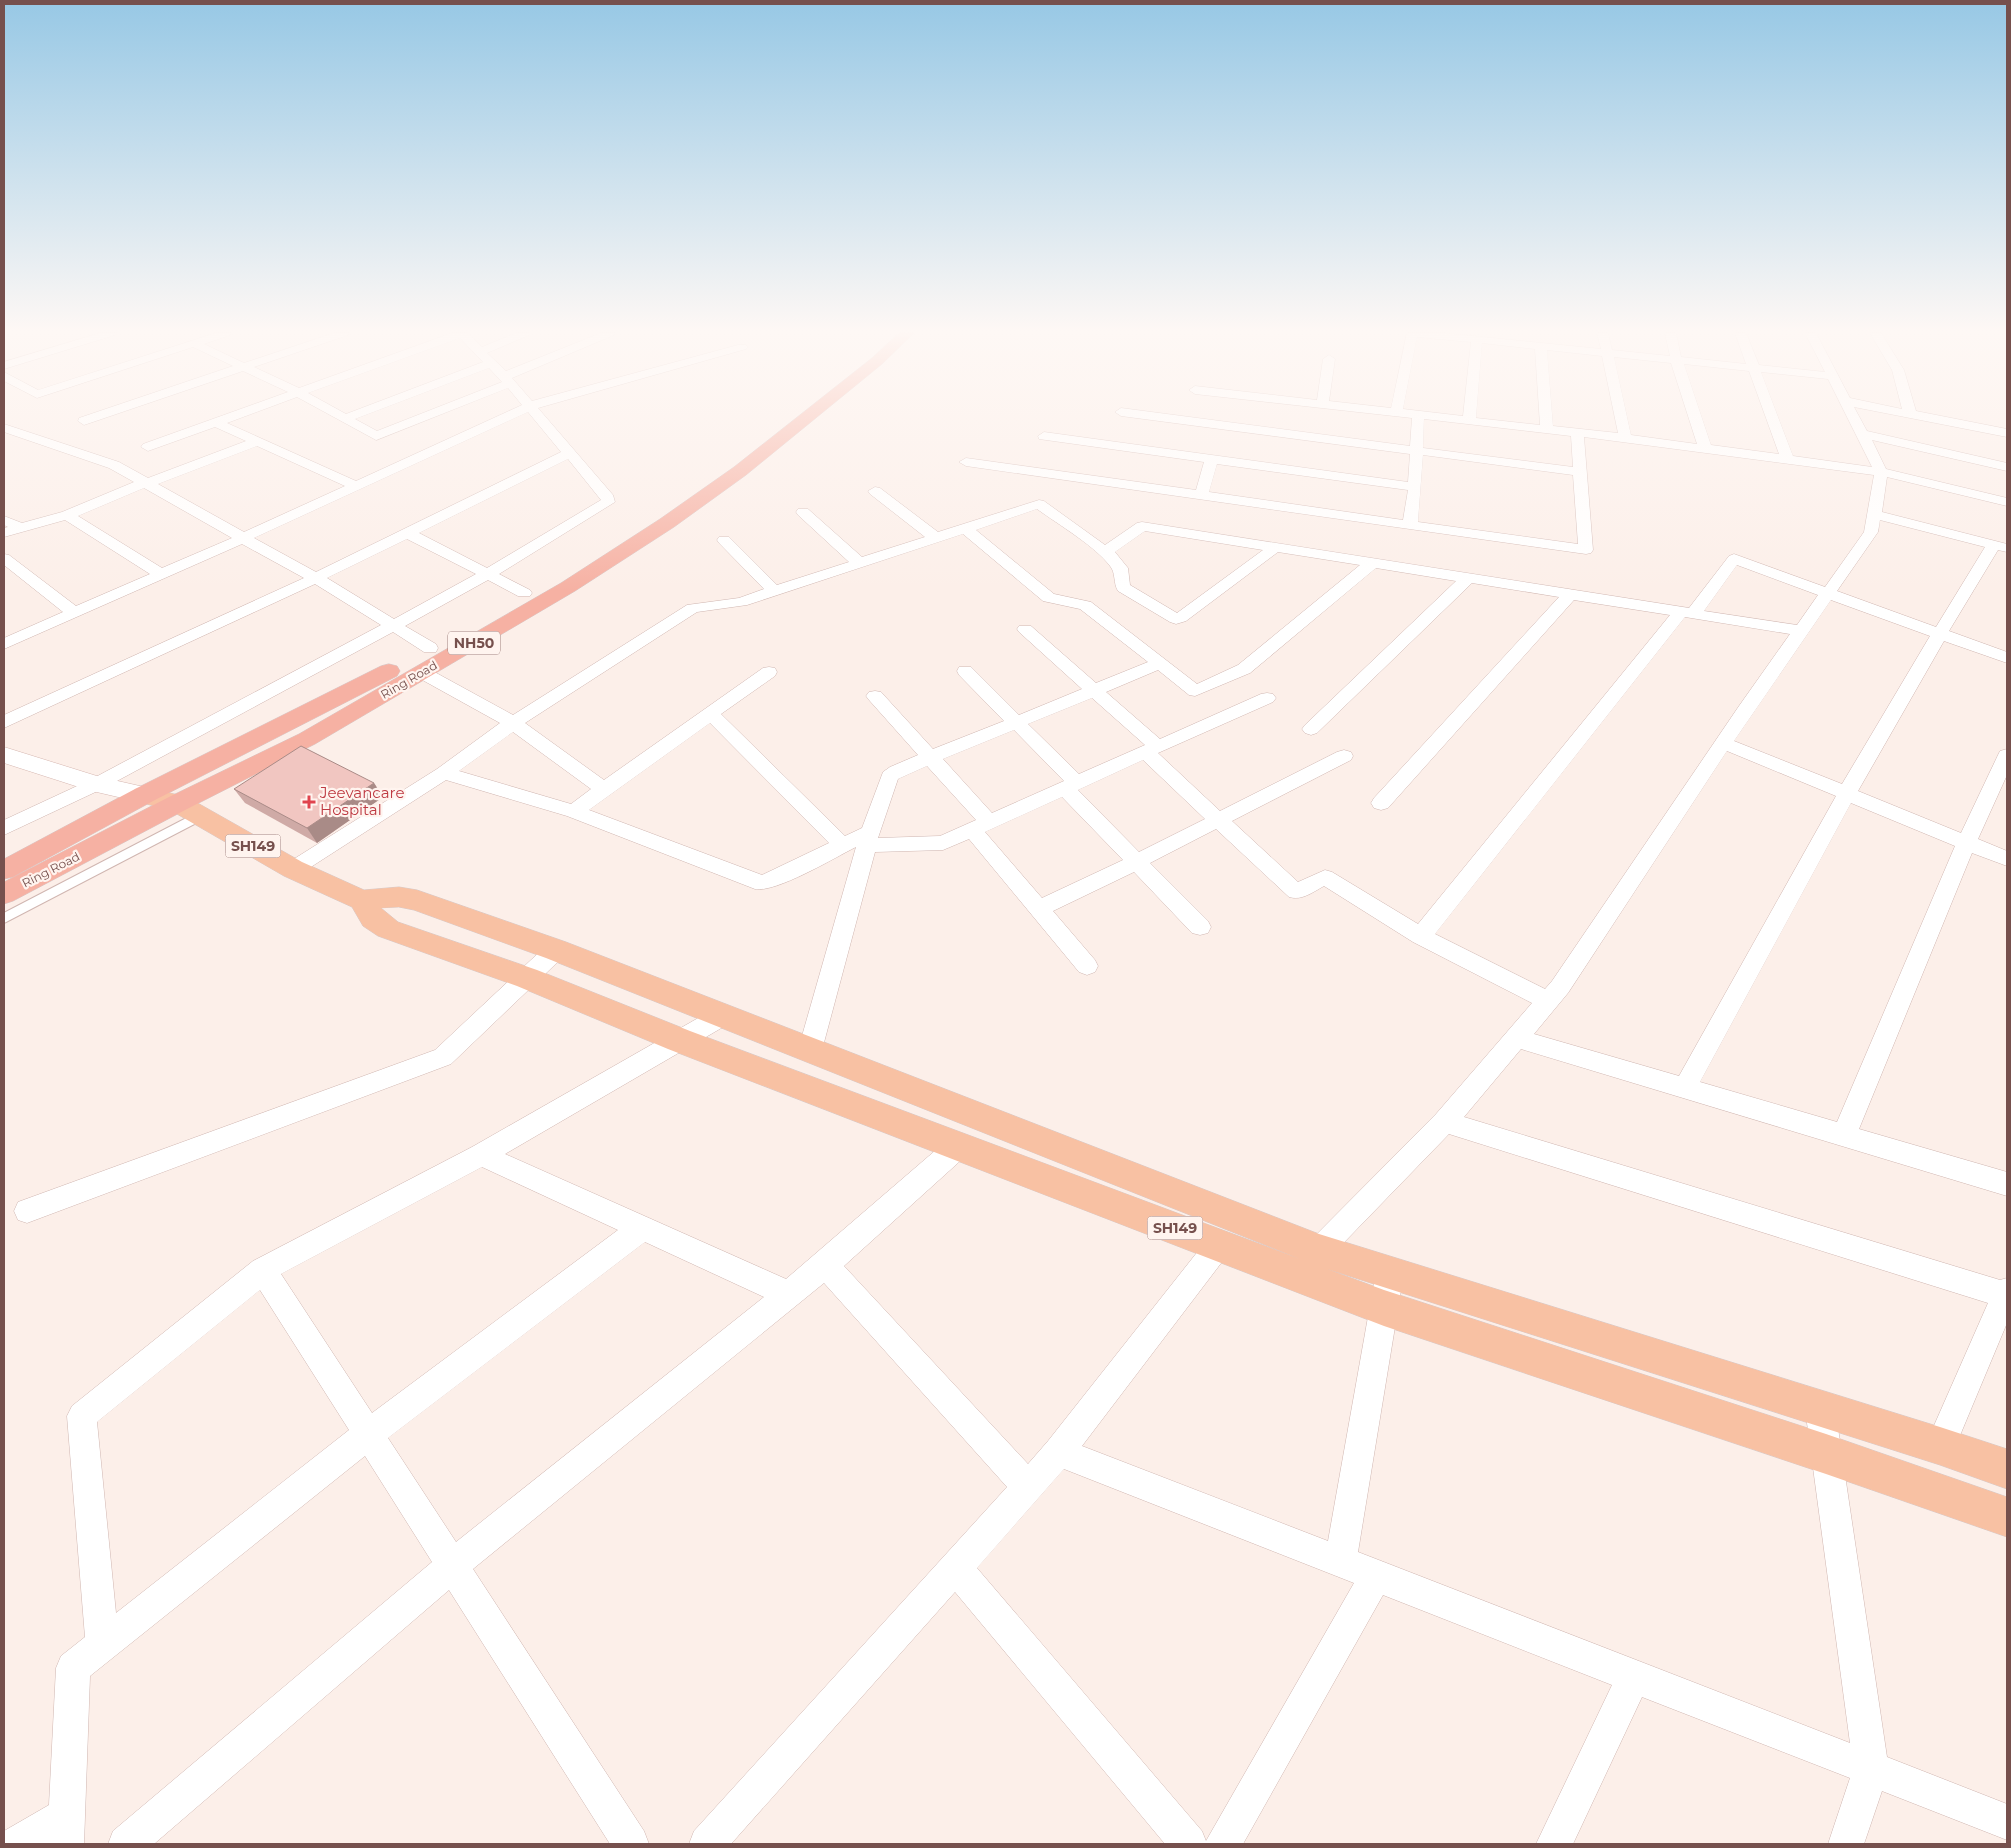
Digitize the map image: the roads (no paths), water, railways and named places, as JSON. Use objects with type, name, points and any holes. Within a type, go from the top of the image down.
[{"type":"highway","name":"Ring Road","points":[[4,870],[144,794],[374,680],[430,648],[622,534],[782,419]]},
{"type":"highway","name":"Ring Road","points":[[4,894],[178,803],[307,739],[423,673],[568,587],[667,522],[740,471],[806,419]]},
{"type":"main road","points":[[4,755],[97,784],[144,794]]},
{"type":"main road","name":"SH149","points":[[144,794],[178,803],[293,869],[362,900],[399,897],[417,900],[556,950],[1319,1250],[1940,1446],[2007,1469]]},
{"type":"main road","name":"SH149","points":[[362,900],[373,919],[388,929],[527,978],[679,1040],[1384,1308],[1826,1454],[2007,1517]]},
{"type":"street","points":[[84,421],[89,419]]},
{"type":"street","points":[[148,447],[223,419]]},
{"type":"street","points":[[346,419],[376,436],[415,419]]},
{"type":"street","points":[[4,644],[243,538],[501,419]]},
{"type":"street","points":[[4,828],[97,784],[392,626],[488,574],[608,502],[608,498],[541,419]]},
{"type":"street","points":[[1177,419],[1580,472]]},
{"type":"street","points":[[1410,525],[1415,487],[1418,419]]},
{"type":"street","points":[[1446,419],[1625,438],[1880,472],[2007,502]]},
{"type":"street","points":[[1546,419],[1547,430]]},
{"type":"street","points":[[1621,419],[1625,438]]},
{"type":"street","points":[[1696,419],[1705,448]]},
{"type":"street","points":[[1772,419],[1786,459]]},
{"type":"street","points":[[1319,1250],[1446,1122],[1560,987],[1723,742],[1871,532],[1880,472],[1853,419]]},
{"type":"street","points":[[1937,419],[2007,433]]},
{"type":"street","points":[[215,422],[356,486]]},
{"type":"street","points":[[4,428],[114,465],[316,578],[430,648]]},
{"type":"street","points":[[966,462],[1586,550],[1577,434]]},
{"type":"street","points":[[1861,434],[2007,468]]},
{"type":"street","points":[[1044,436],[1415,487]]},
{"type":"street","points":[[4,533],[67,515],[257,441]]},
{"type":"street","points":[[4,722],[316,578],[569,453]]},
{"type":"street","points":[[1200,496],[1212,459]]},
{"type":"street","points":[[875,491],[936,538]]},
{"type":"street","points":[[293,869],[444,773],[513,723],[693,608],[740,602],[1039,504],[1105,550],[1120,568],[1124,588],[1176,619],[1180,618],[1276,547]]},
{"type":"street","points":[[803,512],[859,563]]},
{"type":"street","points":[[1685,1088],[1845,792],[1938,634],[2001,547],[1874,514]]},
{"type":"street","points":[[67,515],[161,574]]},
{"type":"street","points":[[4,520],[21,528]]},
{"type":"street","points":[[1105,550],[1142,526],[1801,631]]},
{"type":"street","points":[[965,528],[1049,598],[1085,605],[1161,663],[1195,692],[1244,669],[1372,562]]},
{"type":"street","points":[[408,533],[524,593]]},
{"type":"street","points":[[724,540],[774,591]]},
{"type":"street","points":[[4,558],[74,613]]},
{"type":"street","points":[[1421,936],[1687,613],[1734,559],[2007,658]]},
{"type":"street","points":[[1311,729],[1468,578]]},
{"type":"street","points":[[1380,803],[1571,594]]},
{"type":"street","points":[[1025,629],[1094,690],[1219,820],[1296,892],[1326,877],[1421,936],[1548,1001]]},
{"type":"street","points":[[810,1050],[869,839],[890,776],[897,771],[1161,663]]},
{"type":"street","points":[[965,671],[1017,723],[1136,862],[1200,927]]},
{"type":"street","points":[[574,812],[769,672]]},
{"type":"street","points":[[423,673],[513,723],[605,790]]},
{"type":"street","points":[[875,696],[931,758],[1039,909],[1087,966]]},
{"type":"street","points":[[444,773],[574,812],[755,882],[762,883],[842,844],[869,839],[943,843],[1267,698]]},
{"type":"street","points":[[711,714],[842,844]]},
{"type":"street","points":[[1723,742],[2007,859]]},
{"type":"street","points":[[1844,1135],[1967,842],[2007,755]]},
{"type":"street","points":[[1039,909],[1344,756]]},
{"type":"street","points":[[27,1211],[443,1057],[556,950]]},
{"type":"street","points":[[102,1645],[82,1416],[263,1270],[481,1155],[722,1016]]},
{"type":"street","points":[[1517,1038],[2007,1184]]},
{"type":"street","points":[[1446,1122],[2007,1294],[1940,1446]]},
{"type":"street","points":[[126,1844],[452,1566],[825,1265],[960,1146]]},
{"type":"street","points":[[481,1155],[789,1294]]},
{"type":"street","points":[[16,1844],[67,1830],[74,1668],[368,1434],[642,1228]]},
{"type":"street","points":[[707,1844],[1059,1452],[1219,1245]]},
{"type":"street","points":[[825,1265],[1028,1487]]},
{"type":"street","points":[[263,1270],[631,1844]]},
{"type":"street","points":[[1340,1562],[1390,1272]]},
{"type":"street","points":[[1820,1408],[1871,1769],[1846,1844]]},
{"type":"street","points":[[1059,1452],[2007,1822]]},
{"type":"street","points":[[956,1568],[1189,1844]]},
{"type":"street","points":[[1224,1844],[1376,1576]]},
{"type":"street","points":[[1554,1844],[1634,1676]]},
{"type":"lane","points":[[4,918],[200,816]]},
{"type":"place","name":"Jeevancare Hospital","points":[[309,802]]}]
